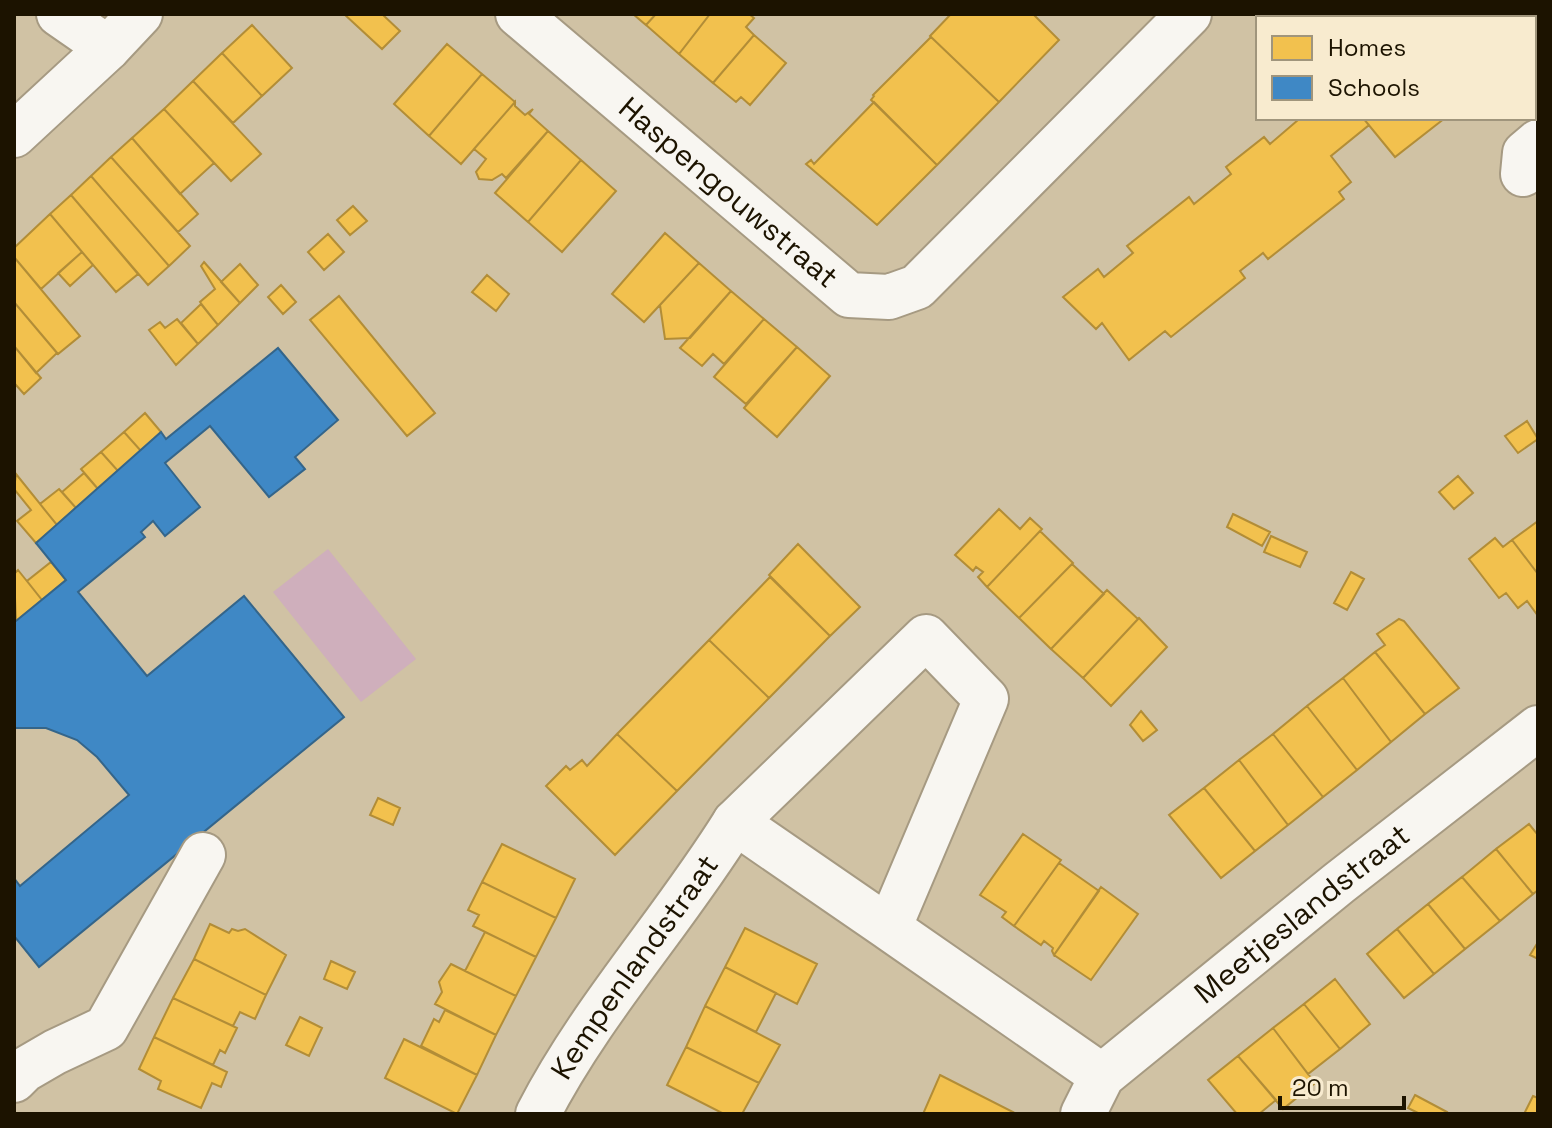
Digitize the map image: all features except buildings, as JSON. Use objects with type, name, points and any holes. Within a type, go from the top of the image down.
[{"type":"street","points":[[59,14],[108,48]]},
{"type":"street","points":[[14,135],[140,14]]},
{"type":"street","name":"Haspengouwstraat","points":[[518,14],[849,295],[889,297],[917,287],[1189,14]]},
{"type":"street","name":"Kempenlandstraat","points":[[538,1114],[604,1005],[716,853],[735,822],[926,637],[986,699],[889,928]]},
{"type":"street","name":"Meetjeslandstraat","points":[[1083,1114],[1102,1076],[1339,883],[1538,728]]},
{"type":"street","name":"Kempenlandstraat","points":[[735,822],[1102,1076]]},
{"type":"street","points":[[17,1069],[106,1028],[203,855]]},
{"type":"shaded area","points":[[328,549],[416,659],[361,702],[273,592]]}]
